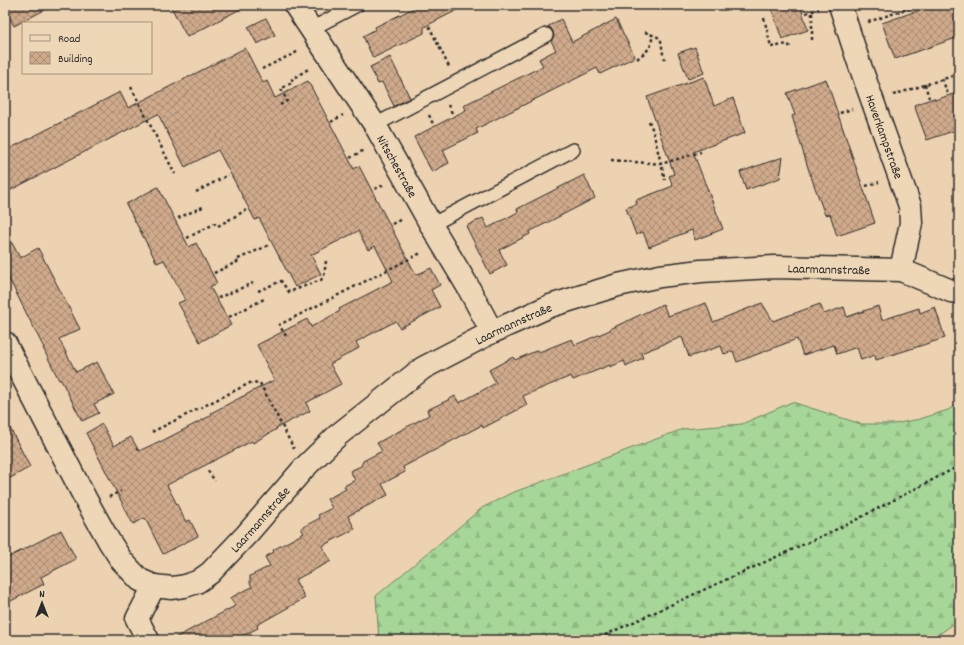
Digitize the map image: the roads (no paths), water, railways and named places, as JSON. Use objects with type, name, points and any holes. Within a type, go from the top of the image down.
[{"type":"street","name":"Nitschestraße","points":[[295,5],[375,125],[468,286],[492,332]]},
{"type":"street","name":"Haverkampstraße","points":[[840,5],[910,206],[911,223],[901,270]]},
{"type":"street","name":"Laarmannstraße","points":[[5,343],[108,541],[122,561],[140,580],[154,586],[172,588],[197,582],[210,573],[247,534],[304,468],[338,435],[423,368],[492,332],[550,306],[618,285],[660,276],[701,271],[774,267],[901,270],[950,291],[959,292]]},
{"type":"street","points":[[148,640],[137,619],[154,586]]},
{"type":"lane","points":[[320,42],[357,5]]},
{"type":"lane","points":[[375,125],[546,35]]},
{"type":"lane","points":[[437,234],[574,150]]}]
